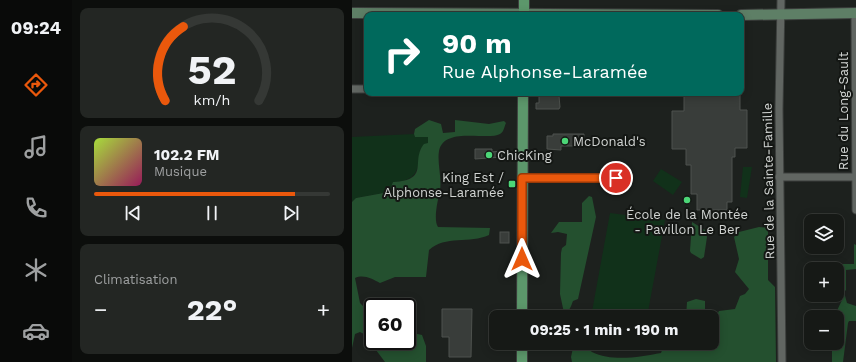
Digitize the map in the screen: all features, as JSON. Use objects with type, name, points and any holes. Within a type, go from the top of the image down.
[{"type":"main road","points":[[524,0],[524,12]]},
{"type":"main road","points":[[352,13],[364,13]]},
{"type":"main road","points":[[744,15],[855,13]]},
{"type":"main road","points":[[522,310],[523,96]]},
{"type":"main road","points":[[522,350],[522,362]]},
{"type":"street","name":"Rue de la Sainte-Famille","points":[[781,0],[779,177],[782,362]]},
{"type":"street","name":"Rue du Long-Sault","points":[[855,13],[856,210]]},
{"type":"street","points":[[352,89],[364,89]]},
{"type":"street","points":[[779,177],[855,177]]},
{"type":"street","points":[[522,178],[616,178]]},
{"type":"green space","points":[[429,120],[441,124],[443,133],[455,132],[455,120],[489,124],[504,121],[506,123],[500,134],[494,136],[457,136],[443,143],[439,151],[440,191],[436,215],[438,227],[490,228],[489,235],[482,238],[450,241],[435,245],[429,250],[426,277],[395,277],[380,283],[365,277],[355,278],[360,303],[364,307],[364,334],[360,332],[355,334],[352,348],[352,202],[356,198],[389,192],[393,182],[412,178],[416,174],[420,150],[424,144],[428,143],[428,137],[415,137],[415,129]]},
{"type":"green space","points":[[414,134],[415,137],[428,137],[428,144],[420,150],[415,174],[407,180],[393,182],[389,192],[356,198],[352,202],[352,137]]},
{"type":"green space","points":[[743,167],[752,167],[747,198],[740,197]]},
{"type":"green space","points":[[661,169],[682,182],[673,195],[653,181]]},
{"type":"green space","points":[[589,196],[592,197],[596,217],[578,299],[573,301],[569,310],[563,310],[560,294],[561,253],[562,248],[566,245],[567,234],[558,232],[551,233],[559,222],[582,222],[582,203]]},
{"type":"green space","points":[[610,213],[665,220],[648,310],[592,310]]},
{"type":"green space","points":[[692,222],[705,230],[707,237],[704,257],[701,259],[690,251]]},
{"type":"green space","points":[[759,227],[768,228],[768,280],[775,287],[776,362],[572,362],[571,357],[572,350],[590,350],[608,357],[626,358],[661,353],[662,350],[719,350],[719,311],[735,309],[740,296],[745,294],[749,289],[735,272],[739,259],[734,237],[739,232]]},
{"type":"green space","points":[[854,244],[856,245],[856,269],[846,270],[846,290],[844,292],[844,264],[854,264]]},
{"type":"green space","points":[[844,292],[847,303],[856,306],[856,321],[849,321],[848,323],[843,362],[832,362],[832,350],[844,350],[844,310],[837,310],[841,302],[844,302]]},
{"type":"green space","points":[[696,299],[705,301],[705,310],[686,310],[687,302]]},
{"type":"green space","points":[[416,334],[422,335],[426,346],[426,362],[385,362],[376,350],[416,350]]},
{"type":"building","points":[[539,96],[559,96],[559,109],[536,109],[536,103],[539,103]]},
{"type":"building","name":"École de la Montée - Pavillon Le Ber","points":[[684,96],[740,96],[740,110],[747,110],[747,148],[735,148],[735,157],[732,157],[732,202],[727,202],[727,210],[697,210],[697,194],[691,194],[691,165],[686,165],[686,149],[672,149],[672,111],[684,111]]},
{"type":"building","name":"McDonald's","points":[[553,134],[584,134],[584,146],[561,146],[561,150],[547,149],[547,136],[553,136]]},
{"type":"building","name":"ChicKing","points":[[475,149],[492,149],[492,152],[501,151],[502,157],[475,159]]},
{"type":"building","points":[[500,232],[509,232],[509,243],[500,243]]},
{"type":"building","points":[[442,309],[472,309],[471,357],[449,357],[449,337],[442,337]]},
{"type":"place","name":"McDonald's","points":[[565,141]]},
{"type":"place","name":"ChicKing","points":[[489,155]]},
{"type":"place","name":"King Est / Alphonse-Laramée","points":[[512,184]]},
{"type":"place","name":"École de la Montée - Pavillon Le Ber","points":[[687,200]]},
{"type":"route","points":[[522,259],[522,178],[616,178]]}]
